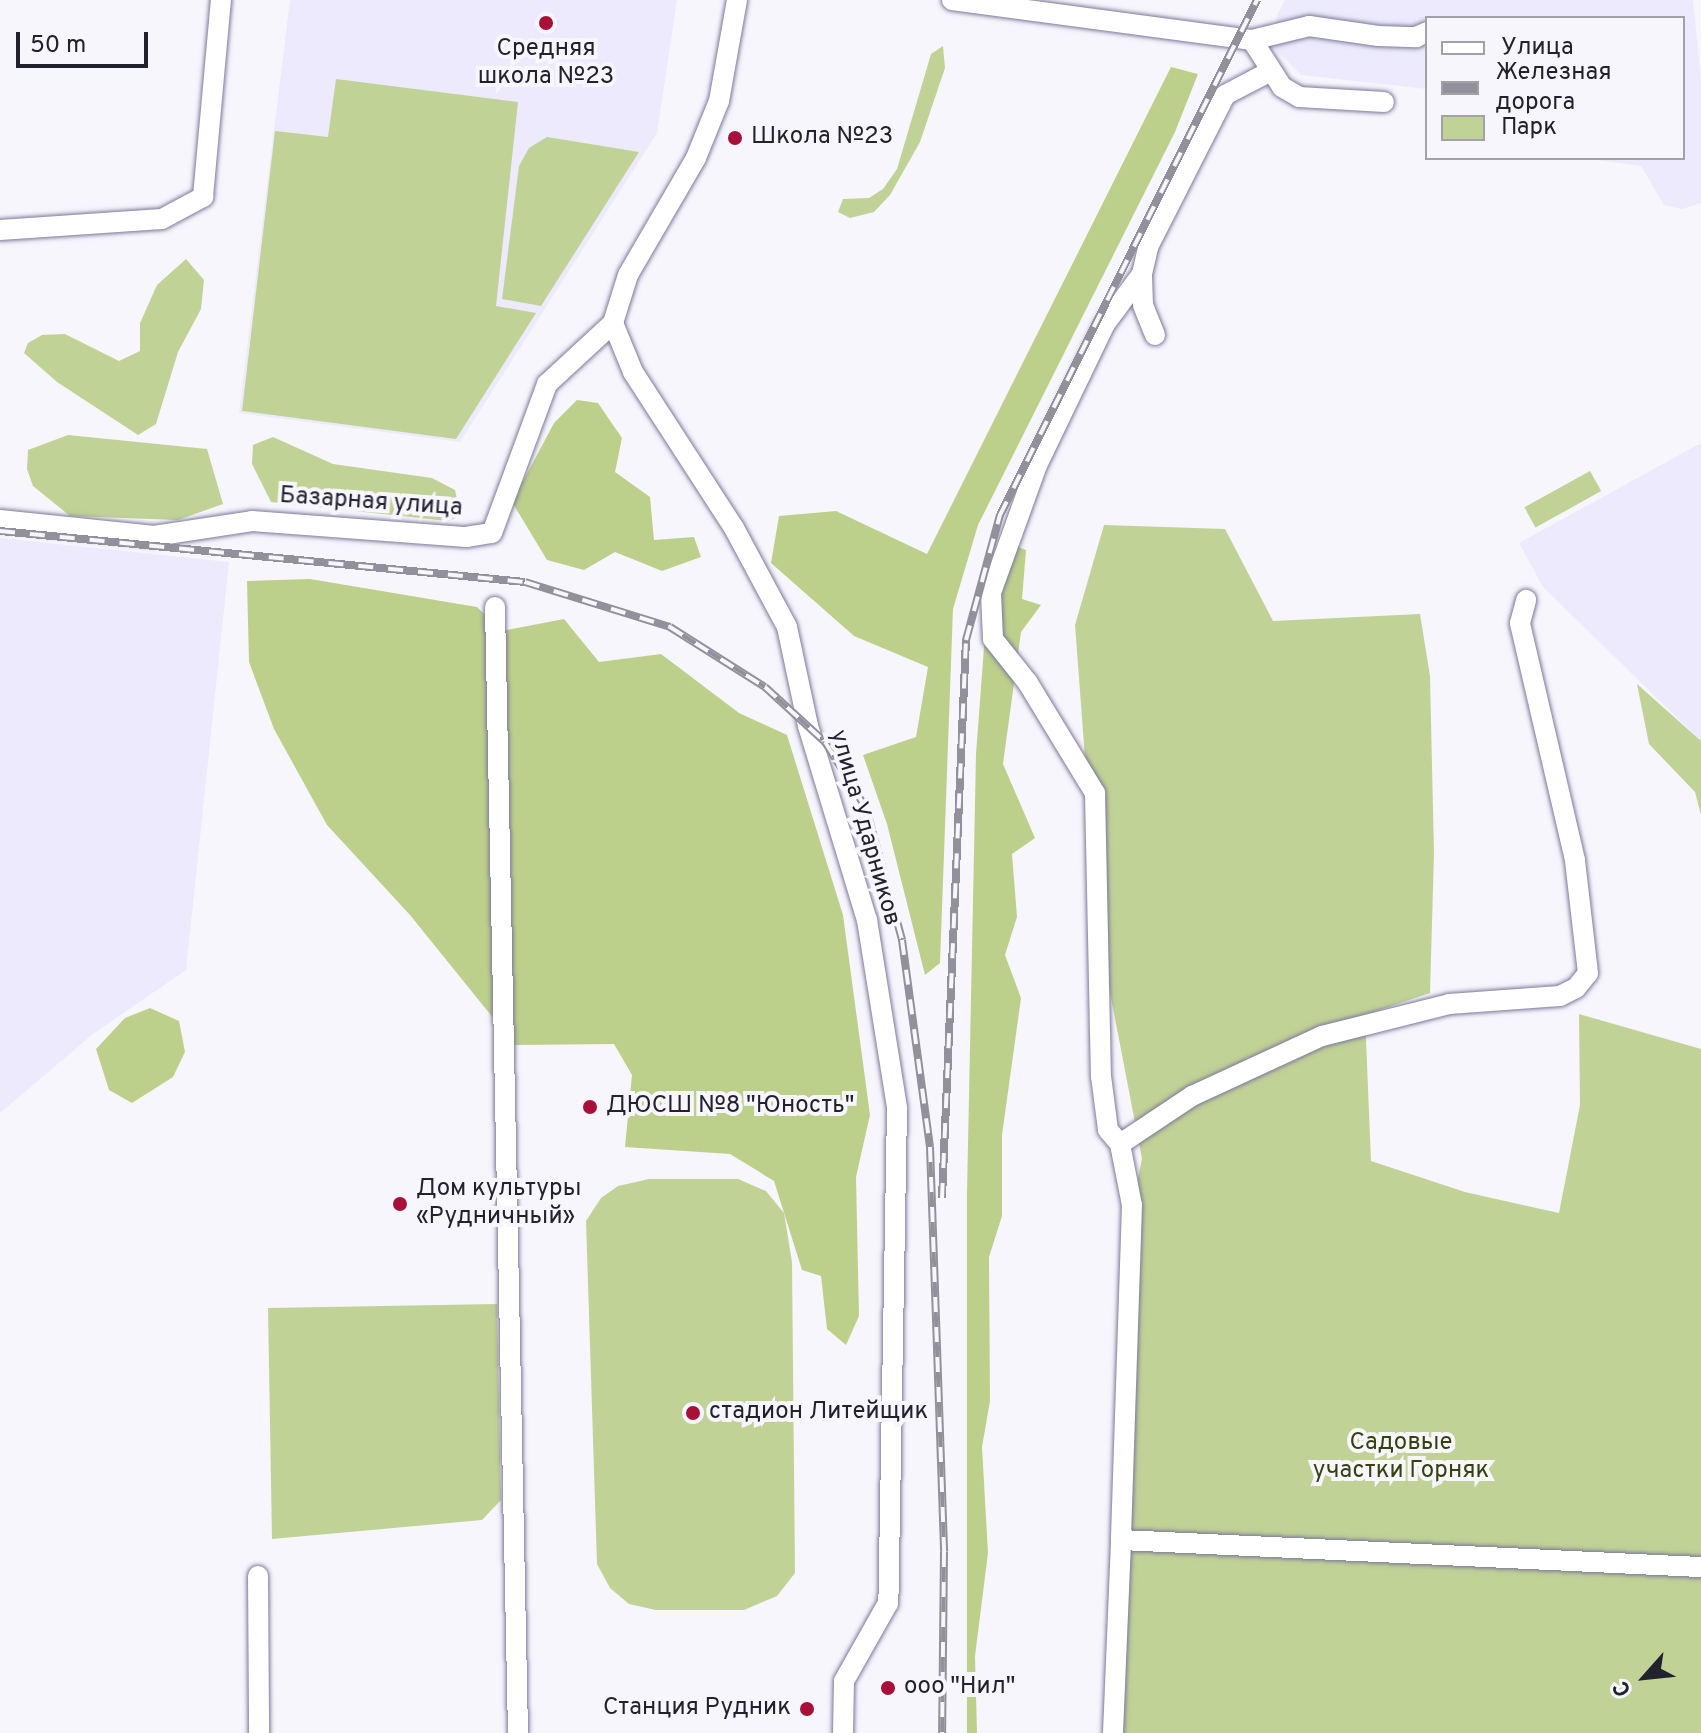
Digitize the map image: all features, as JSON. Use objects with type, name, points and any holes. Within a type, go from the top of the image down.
[{"type":"street","points":[[0,230],[162,219],[203,197],[221,0]]},
{"type":"street","points":[[613,323],[628,275],[696,158],[719,101],[737,0]]},
{"type":"street","points":[[952,0],[1252,40],[1309,26],[1378,36],[1416,37],[1425,33]]},
{"type":"street","points":[[1252,40],[1269,72],[1282,87],[1307,100],[1384,102]]},
{"type":"street","points":[[1155,335],[1143,305],[1142,274],[1148,247],[1225,95],[1269,72]]},
{"type":"street","points":[[1113,1733],[1132,1205],[1120,1144],[1108,1130],[1101,1076],[1095,793],[1028,683],[993,639],[991,593],[1037,465],[1105,324],[1142,274]]},
{"type":"street","name":"Базарная улица","points":[[0,520],[154,536],[252,521],[466,537],[492,533],[547,384],[613,323]]},
{"type":"street","name":"улица Ударников","points":[[613,323],[633,372],[734,528],[787,627],[808,726],[867,920],[897,1108],[888,1603],[844,1681],[843,1733]]},
{"type":"street","points":[[1120,1144],[1192,1096],[1322,1036],[1449,1004],[1560,996],[1576,988],[1588,973],[1575,860],[1520,623],[1526,600]]},
{"type":"street","points":[[495,607],[518,1733]]},
{"type":"street","points":[[1121,1540],[1701,1567]]},
{"type":"street","points":[[258,1576],[259,1733]]},
{"type":"shaded area","points":[[290,0],[677,0],[657,133],[460,442],[239,413]]},
{"type":"shaded area","points":[[1285,0],[1693,0],[1701,79],[1701,203],[1682,209],[1664,205],[1641,166],[1597,160],[1685,160],[1685,16],[1425,16],[1425,89],[1301,75],[1275,49],[1277,15]]},
{"type":"shaded area","points":[[1701,443],[1701,741],[1543,587],[1519,543]]},
{"type":"shaded area","points":[[0,538],[229,562],[186,970],[93,1034],[0,1113]]},
{"type":"green space","points":[[943,46],[945,68],[920,142],[890,195],[874,212],[850,218],[838,212],[843,199],[869,198],[883,189],[897,169],[931,54]]},
{"type":"green space","points":[[1171,67],[1198,74],[1175,132],[978,525],[953,609],[940,963],[925,975],[887,824],[863,755],[916,737],[928,667],[854,636],[771,563],[779,516],[836,511],[927,554]]},
{"type":"green space","points":[[336,79],[518,102],[496,306],[536,313],[456,439],[242,411],[275,131],[328,137]]},
{"type":"green space","points":[[547,137],[639,152],[541,306],[502,299],[519,166],[529,148]]},
{"type":"green space","points":[[186,259],[204,280],[201,309],[178,352],[156,424],[138,435],[57,382],[24,353],[28,343],[42,335],[65,334],[119,361],[140,351],[140,323],[157,285]]},
{"type":"green space","points":[[577,400],[598,403],[622,438],[615,472],[650,497],[654,540],[694,537],[701,557],[662,571],[615,552],[584,570],[547,560],[512,502],[554,423]]},
{"type":"green space","points":[[68,435],[207,449],[223,504],[178,520],[70,516],[33,486],[27,469],[28,450]]},
{"type":"green space","points":[[273,437],[333,464],[432,478],[455,490],[461,516],[448,521],[271,502],[252,464],[253,445]]},
{"type":"green space","points":[[1590,471],[1601,491],[1536,527],[1524,507]]},
{"type":"green space","name":"Садовые участки Горняк","points":[[1104,525],[1225,529],[1273,621],[1420,614],[1430,676],[1434,853],[1430,993],[1365,1015],[1371,1161],[1465,1192],[1559,1213],[1580,1105],[1579,1014],[1701,1049],[1701,1733],[1119,1733],[1132,1205],[1142,1159],[1098,930],[1075,625]]},
{"type":"green space","points":[[1016,546],[1026,550],[1022,599],[1041,605],[1021,632],[1003,764],[1035,838],[1012,854],[1017,917],[1005,955],[1021,998],[1002,1135],[1002,1216],[989,1257],[990,1401],[982,1447],[988,1553],[975,1656],[977,1733],[967,1733],[967,1193],[976,754],[986,621]]},
{"type":"green space","points":[[310,579],[477,607],[502,631],[564,619],[599,662],[661,654],[739,713],[787,735],[843,915],[870,1115],[856,1177],[859,1316],[846,1345],[827,1329],[821,1276],[802,1270],[774,1181],[730,1154],[625,1147],[632,1075],[614,1044],[515,1045],[410,915],[327,825],[274,729],[249,662],[247,581]]},
{"type":"green space","points":[[1637,684],[1701,741],[1701,815],[1695,792],[1649,744]]},
{"type":"green space","points":[[150,1008],[179,1021],[185,1052],[173,1077],[132,1103],[109,1090],[96,1049],[125,1018]]},
{"type":"green space","name":"стадион Литейщик","points":[[649,1179],[738,1179],[766,1191],[784,1213],[792,1262],[795,1573],[777,1596],[744,1610],[656,1610],[629,1604],[610,1588],[597,1564],[586,1221],[601,1198],[618,1186]]},
{"type":"green space","points":[[497,1304],[501,1500],[482,1520],[272,1539],[268,1308]]},
{"type":"railway","points":[[942,1198],[966,640],[1000,515],[1257,0]]},
{"type":"railway","points":[[0,531],[525,582],[670,627],[765,687],[825,742],[866,808],[902,940],[930,1147],[944,1552],[942,1733]]},
{"type":"place","name":"Средняя школа №23","points":[[546,23]]},
{"type":"place","name":"Школа №23","points":[[735,138]]},
{"type":"place","name":"ДЮСШ №8 \"Юность\"","points":[[590,1107]]},
{"type":"place","name":"Дом культуры «Рудничный»","points":[[400,1204]]},
{"type":"place","name":"стадион Литейщик","points":[[693,1413]]},
{"type":"place","name":"ооо \"Нил\"","points":[[888,1688]]},
{"type":"place","name":"Станция Рудник","points":[[807,1709]]}]
